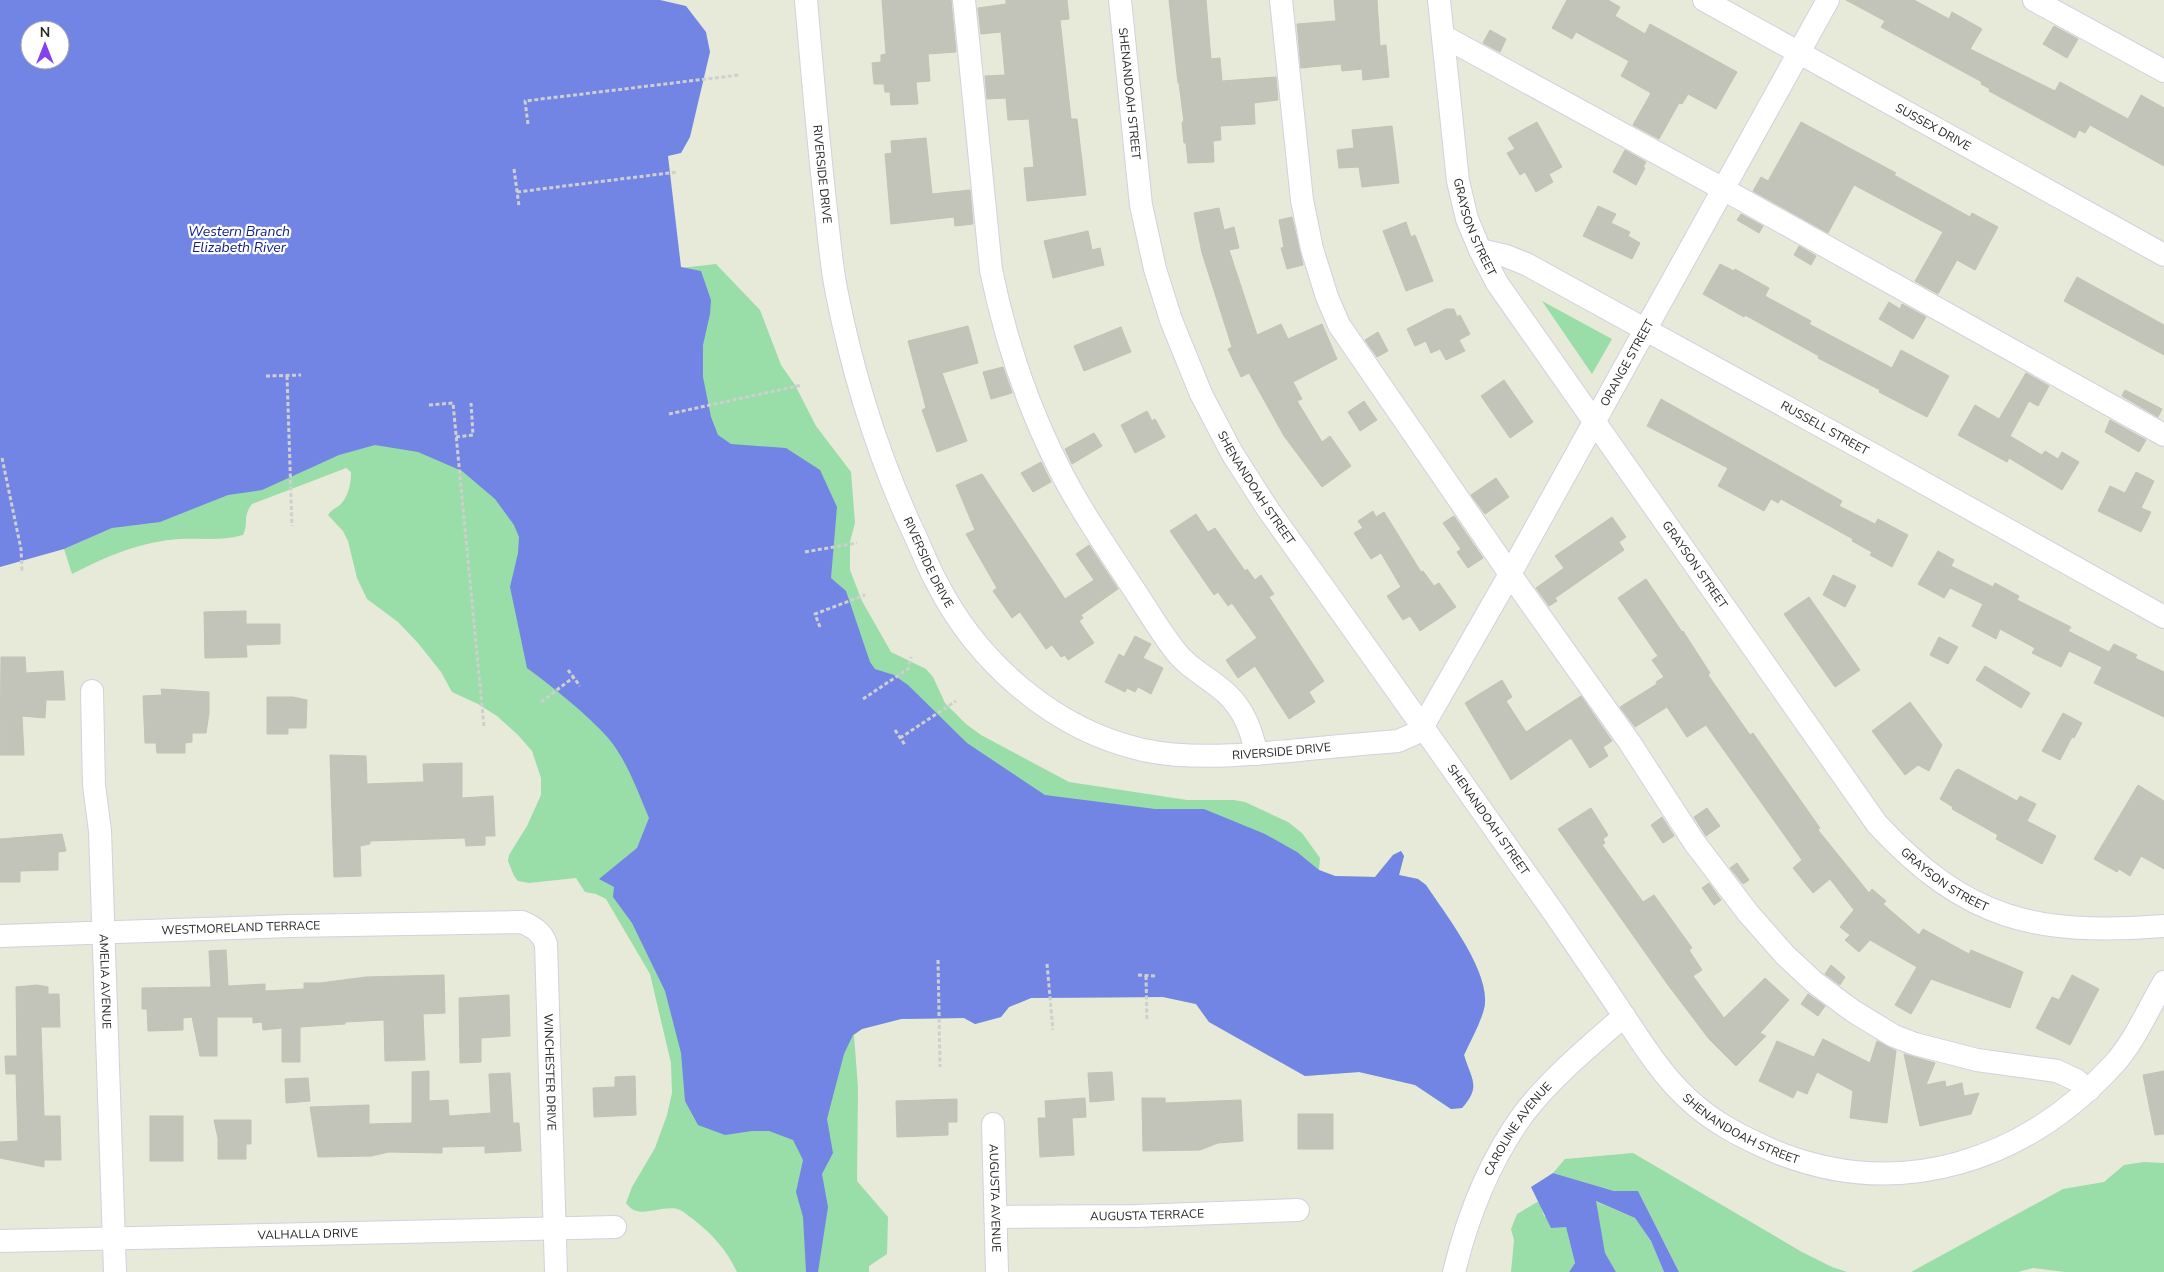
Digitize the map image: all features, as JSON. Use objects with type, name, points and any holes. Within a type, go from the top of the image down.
[{"type":"street","name":"RIVERSIDE DRIVE","points":[[806,0],[835,286],[854,373],[877,444],[898,499],[938,584],[960,621],[987,655],[1011,680],[1038,702],[1074,725],[1112,741],[1145,750],[1184,755],[1257,754],[1398,741],[1414,734],[1422,726]]},
{"type":"street","points":[[964,0],[991,270],[999,311],[1032,409],[1058,466],[1095,530],[1174,650],[1192,669],[1227,694],[1239,707],[1250,728],[1257,754]]},
{"type":"street","name":"SHENANDOAH STREET","points":[[1120,0],[1141,204],[1156,269],[1171,320],[1201,394],[1232,453],[1267,508],[1422,726],[1658,1066],[1687,1098],[1715,1121],[1754,1143],[1794,1159],[1831,1169],[1879,1174],[1908,1174],[1945,1168],[1982,1156],[2027,1134],[2063,1111],[2089,1090],[2125,1051],[2164,982]]},
{"type":"street","points":[[1281,0],[1302,200],[1312,250],[1327,297],[1340,325],[1510,574],[1630,743],[1694,842],[1748,913],[1785,956],[1814,982],[1853,1011],[1894,1036],[1915,1044],[1977,1060],[2057,1072],[2076,1080],[2089,1090]]},
{"type":"street","name":"GRAYSON STREET","points":[[1439,0],[1458,181],[1467,219],[1497,283],[1877,824],[1904,853],[1935,879],[1962,896],[1995,912],[2029,922],[2073,928],[2125,929],[2164,926]]},
{"type":"street","name":"SUSSEX DRIVE","points":[[1704,0],[2164,255]]},
{"type":"street","name":"ORANGE STREET","points":[[1422,726],[1510,574],[1828,0]]},
{"type":"street","points":[[2034,0],[2164,71]]},
{"type":"street","points":[[1443,36],[1723,189],[2164,435]]},
{"type":"street","name":"RUSSELL STREET","points":[[1480,250],[1506,256],[1526,264],[2164,617]]},
{"type":"street","name":"AMELIA AVENUE","points":[[92,691],[94,784],[100,831],[115,1272]]},
{"type":"street","name":"WESTMORELAND TERRACE","points":[[0,936],[483,922]]},
{"type":"street","name":"WINCHESTER DRIVE","points":[[483,922],[522,922],[534,927],[544,937],[546,944],[556,1272]]},
{"type":"street","name":"CAROLINE AVENUE","points":[[1454,1272],[1474,1207],[1488,1173],[1510,1133],[1526,1110],[1572,1062],[1624,1016]]},
{"type":"street","name":"AUGUSTA AVENUE","points":[[993,1124],[997,1272]]},
{"type":"street","name":"AUGUSTA TERRACE","points":[[996,1217],[1135,1216],[1298,1210]]},
{"type":"street","name":"VALHALLA DRIVE","points":[[0,1241],[614,1227]]},
{"type":"path","points":[[528,124],[525,101],[739,76]]},
{"type":"path","points":[[514,169],[519,206]]},
{"type":"path","points":[[517,192],[677,172]]},
{"type":"path","points":[[266,376],[302,376]]},
{"type":"path","points":[[287,376],[292,526]]},
{"type":"path","points":[[669,414],[802,385]]},
{"type":"path","points":[[429,405],[453,403],[484,727]]},
{"type":"path","points":[[456,436],[473,435],[471,403]]},
{"type":"path","points":[[2,458],[22,549],[22,572]]},
{"type":"path","points":[[805,552],[857,543]]},
{"type":"path","points":[[820,627],[815,614],[865,595]]},
{"type":"path","points":[[863,699],[908,669],[911,657]]},
{"type":"path","points":[[568,670],[580,686]]},
{"type":"path","points":[[541,702],[574,677]]},
{"type":"path","points":[[900,738],[956,701]]},
{"type":"path","points":[[895,730],[905,745]]},
{"type":"path","points":[[938,960],[940,1067]]},
{"type":"path","points":[[1047,964],[1053,1030]]},
{"type":"path","points":[[1138,975],[1155,976]]},
{"type":"path","points":[[1146,976],[1146,1021]]},
{"type":"green space","points":[[716,264],[760,310],[781,365],[795,385],[816,426],[851,472],[855,523],[850,542],[850,570],[862,601],[891,652],[926,669],[933,677],[945,703],[966,724],[981,735],[1069,782],[1187,800],[1234,800],[1245,802],[1288,822],[1302,833],[1320,858],[1319,870],[1335,876],[1375,877],[1393,855],[1401,851],[1404,856],[1399,875],[1418,879],[1426,885],[1466,945],[1475,962],[1485,995],[1484,1009],[1464,1055],[1472,1077],[1473,1088],[1462,1108],[1451,1109],[1415,1085],[1359,1072],[1305,1076],[1209,1022],[1196,1004],[1163,997],[1031,998],[1009,1007],[1001,1017],[975,1024],[964,1018],[901,1019],[862,1029],[854,1035],[858,1088],[857,1181],[888,1217],[887,1254],[869,1266],[869,1272],[737,1272],[728,1256],[713,1237],[682,1211],[673,1208],[644,1212],[637,1211],[626,1203],[632,1187],[655,1148],[667,1115],[672,1093],[671,1063],[650,974],[606,899],[596,894],[585,892],[576,878],[529,883],[518,881],[514,876],[508,861],[509,855],[527,826],[541,795],[541,778],[532,751],[497,716],[478,704],[452,692],[441,672],[418,643],[398,622],[367,599],[357,578],[348,541],[343,531],[328,515],[346,497],[350,485],[351,472],[346,468],[252,504],[246,516],[246,527],[243,535],[228,538],[167,540],[152,543],[125,550],[72,574],[64,549],[320,436],[725,494],[681,268]]},
{"type":"green space","points":[[1542,301],[1612,339],[1592,374]]},
{"type":"green space","points":[[1633,1153],[1802,1252],[1832,1267],[1847,1272],[1679,1272],[1638,1191],[1614,1191],[1553,1173],[1565,1159]]},
{"type":"green space","points":[[2144,1162],[2164,1163],[2164,1272],[2065,1272],[2033,1268],[2018,1272],[1911,1272],[2063,1189],[2104,1182],[2124,1165]]},
{"type":"green space","points":[[1539,1201],[1544,1216],[1566,1227],[1575,1263],[1569,1272],[1511,1272],[1514,1240],[1511,1229],[1517,1214]]},
{"type":"green space","points":[[1595,1201],[1635,1218],[1651,1241],[1664,1272],[1616,1272],[1605,1254]]},
{"type":"water","name":"Western Branch Elizabeth River","points":[[0,0],[660,0],[686,6],[706,32],[710,52],[690,137],[681,153],[668,156],[681,267],[701,271],[711,300],[703,345],[703,377],[711,417],[718,435],[731,444],[786,448],[820,470],[837,507],[831,578],[846,591],[870,662],[875,669],[894,675],[908,685],[967,743],[1045,795],[1155,809],[1204,809],[1265,834],[1297,852],[1319,870],[1335,876],[1375,877],[1393,855],[1401,851],[1404,856],[1399,875],[1418,879],[1426,885],[1466,945],[1481,979],[1485,995],[1484,1009],[1464,1055],[1472,1077],[1473,1088],[1471,1094],[1462,1108],[1451,1109],[1415,1085],[1359,1072],[1305,1076],[1209,1022],[1196,1004],[1163,997],[1031,998],[1009,1007],[1001,1017],[975,1024],[964,1018],[901,1019],[862,1029],[853,1035],[844,1054],[827,1119],[833,1153],[822,1174],[828,1207],[818,1272],[806,1272],[803,1217],[796,1192],[803,1160],[793,1140],[769,1131],[752,1131],[725,1135],[698,1125],[685,1101],[681,1053],[665,991],[632,923],[613,897],[614,887],[599,879],[637,848],[649,818],[627,767],[609,739],[581,711],[527,668],[510,587],[518,553],[519,537],[514,525],[495,499],[462,471],[418,452],[375,445],[339,455],[262,490],[228,495],[160,522],[112,528],[64,549],[0,567]]},
{"type":"water","points":[[1553,1173],[1614,1191],[1638,1191],[1679,1272],[1664,1272],[1651,1241],[1635,1218],[1596,1201],[1605,1253],[1616,1272],[1569,1272],[1575,1263],[1566,1227],[1551,1228],[1531,1187]]},
{"type":"building","points":[[882,0],[951,0],[956,52],[928,54],[930,81],[916,82],[918,104],[891,105],[890,92],[885,92],[884,84],[874,84],[872,63],[881,62],[881,55],[886,54]]},
{"type":"building","points":[[1006,0],[1067,0],[1069,19],[1060,20],[1071,119],[1077,119],[1086,195],[1027,201],[1024,168],[1034,167],[1029,119],[1008,120],[1006,98],[987,99],[985,76],[1005,75],[1001,32],[981,34],[978,8],[1006,4]]},
{"type":"building","points":[[1169,0],[1206,0],[1211,59],[1220,58],[1222,81],[1276,77],[1278,100],[1254,103],[1255,124],[1220,126],[1221,140],[1213,141],[1214,162],[1188,163],[1186,143],[1184,143],[1182,122],[1184,122]]},
{"type":"building","points":[[1334,0],[1377,0],[1380,46],[1386,45],[1389,77],[1363,80],[1362,69],[1342,71],[1341,64],[1301,68],[1297,24],[1336,21]]},
{"type":"building","points":[[1567,0],[1608,0],[1620,7],[1615,16],[1645,34],[1650,24],[1737,72],[1716,109],[1688,94],[1682,104],[1679,103],[1659,139],[1633,125],[1651,93],[1621,76],[1629,61],[1576,32],[1572,39],[1552,28]]},
{"type":"building","points":[[1846,0],[1914,0],[1949,19],[1952,12],[1982,29],[1970,49],[2055,91],[2060,82],[2128,119],[2141,95],[2164,108],[2164,166],[2090,125],[2085,133],[2079,130],[2075,138],[1989,91],[1990,89],[1981,84],[1982,82],[1881,27],[1885,21]]},
{"type":"building","points":[[2054,26],[2078,39],[2067,58],[2043,44]]},
{"type":"building","points":[[1490,30],[1506,39],[1500,52],[1483,43]]},
{"type":"building","points":[[1537,122],[1562,167],[1549,174],[1553,182],[1536,192],[1525,172],[1520,175],[1507,153],[1515,149],[1508,138]]},
{"type":"building","points":[[1801,122],[1896,173],[1894,175],[1970,217],[1972,213],[1998,227],[1975,270],[1957,260],[1938,294],[1915,281],[1943,232],[1854,185],[1828,233],[1753,191],[1761,177],[1768,181]]},
{"type":"building","points":[[1392,126],[1399,183],[1362,187],[1359,167],[1339,168],[1337,150],[1354,148],[1352,130]]},
{"type":"building","points":[[926,138],[932,194],[970,190],[973,224],[955,226],[954,217],[891,224],[885,154],[892,153],[891,141]]},
{"type":"building","points":[[1625,150],[1646,162],[1636,185],[1613,172]]},
{"type":"building","points":[[1598,206],[1616,214],[1611,223],[1630,232],[1628,236],[1640,243],[1632,259],[1583,236]]},
{"type":"building","points":[[1219,208],[1224,230],[1234,227],[1239,248],[1229,250],[1257,335],[1281,324],[1288,339],[1322,324],[1337,359],[1293,382],[1302,399],[1297,401],[1322,442],[1330,436],[1351,466],[1322,487],[1284,436],[1249,373],[1241,377],[1228,349],[1232,347],[1202,253],[1194,213]]},
{"type":"building","points":[[1741,214],[1763,226],[1759,233],[1737,220]]},
{"type":"building","points":[[1292,217],[1303,265],[1287,269],[1281,248],[1284,247],[1279,220]]},
{"type":"building","points":[[1406,222],[1411,237],[1415,235],[1433,281],[1406,291],[1383,231]]},
{"type":"building","points":[[1088,231],[1092,250],[1100,248],[1104,265],[1053,278],[1044,241]]},
{"type":"building","points":[[1799,246],[1816,256],[1811,265],[1794,255]]},
{"type":"building","points":[[1720,264],[1734,271],[1735,269],[1769,288],[1765,296],[1811,321],[1809,324],[1892,368],[1901,350],[1949,376],[1927,417],[1818,358],[1819,356],[1745,315],[1744,317],[1703,294]]},
{"type":"building","points":[[2077,277],[2164,325],[2164,355],[2064,301]]},
{"type":"building","points":[[1889,302],[1900,309],[1902,304],[1926,317],[1913,339],[1879,319]]},
{"type":"building","points":[[1446,309],[1454,309],[1457,317],[1460,315],[1470,334],[1459,340],[1465,351],[1446,360],[1440,349],[1431,353],[1426,341],[1415,346],[1407,329]]},
{"type":"building","points":[[968,326],[978,363],[942,373],[967,441],[937,452],[922,410],[926,408],[908,341]]},
{"type":"building","points":[[1121,327],[1131,352],[1084,371],[1074,346]]},
{"type":"building","points":[[1378,332],[1388,351],[1377,357],[1365,340]]},
{"type":"building","points":[[1003,367],[1012,393],[991,399],[983,372]]},
{"type":"building","points":[[2026,373],[2049,386],[2038,406],[2029,401],[2010,436],[2042,455],[2045,451],[2058,459],[2062,452],[2079,462],[2062,490],[2009,458],[2007,462],[1958,435],[1975,405],[1999,419]]},
{"type":"building","points":[[1504,380],[1533,422],[1510,438],[1481,396]]},
{"type":"building","points":[[2125,390],[2162,409],[2158,417],[2122,396]]},
{"type":"building","points":[[1661,399],[1842,501],[1839,506],[1875,524],[1878,519],[1908,535],[1892,567],[1870,555],[1872,552],[1852,541],[1853,539],[1781,499],[1778,503],[1771,499],[1764,511],[1718,486],[1728,468],[1647,426]]},
{"type":"building","points":[[1364,401],[1377,420],[1360,431],[1348,412]]},
{"type":"building","points":[[1147,411],[1152,421],[1155,419],[1165,437],[1135,453],[1121,425]]},
{"type":"building","points":[[2110,420],[2146,440],[2139,452],[2105,432]]},
{"type":"building","points":[[1094,433],[1102,446],[1072,464],[1065,449]]},
{"type":"building","points":[[1041,462],[1051,482],[1033,492],[1021,473]]},
{"type":"building","points":[[2136,472],[2154,481],[2141,508],[2151,512],[2141,532],[2098,511],[2110,486],[2125,493]]},
{"type":"building","points":[[982,474],[1065,599],[1094,580],[1076,554],[1089,545],[1118,589],[1081,615],[1083,618],[1079,621],[1094,643],[1068,660],[1065,655],[1061,657],[1052,645],[1046,649],[1020,612],[1012,618],[993,591],[997,588],[966,534],[975,530],[956,485]]},
{"type":"building","points":[[1496,478],[1509,497],[1485,514],[1471,495]]},
{"type":"building","points":[[1373,511],[1376,517],[1384,512],[1421,572],[1423,571],[1434,586],[1439,583],[1456,607],[1420,631],[1410,616],[1403,620],[1387,596],[1401,587],[1381,553],[1371,559],[1354,533],[1363,528],[1358,521]]},
{"type":"building","points":[[1196,514],[1208,532],[1215,528],[1245,571],[1247,569],[1255,580],[1261,575],[1274,594],[1269,597],[1324,681],[1309,692],[1315,702],[1289,719],[1255,666],[1238,678],[1226,660],[1257,638],[1232,603],[1228,606],[1218,592],[1214,595],[1170,531]]},
{"type":"building","points":[[1454,516],[1483,558],[1468,568],[1457,552],[1461,549],[1443,523]]},
{"type":"building","points":[[1612,517],[1626,537],[1619,542],[1624,550],[1555,598],[1557,601],[1549,606],[1536,588],[1564,568],[1555,556]]},
{"type":"building","points":[[1938,551],[1954,560],[1951,566],[1993,587],[1995,583],[2019,596],[2017,600],[2071,627],[2068,631],[2109,652],[2114,644],[2137,655],[2135,658],[2164,672],[2164,717],[2094,683],[2102,667],[2069,651],[2061,667],[2032,653],[2035,648],[2000,629],[1996,639],[1972,626],[1983,604],[1950,588],[1944,598],[1918,584]]},
{"type":"building","points":[[1833,575],[1856,586],[1845,607],[1823,595]]},
{"type":"building","points":[[1646,579],[1683,631],[1710,673],[1708,675],[1750,735],[1753,733],[1820,828],[1818,830],[1869,893],[1872,889],[1886,901],[1883,904],[1919,935],[1923,929],[1969,954],[1971,950],[2023,972],[2010,1008],[1931,979],[1911,1014],[1895,1005],[1917,967],[1870,940],[1859,952],[1845,940],[1850,935],[1840,927],[1854,910],[1830,879],[1813,893],[1793,868],[1802,860],[1706,725],[1687,737],[1667,707],[1635,727],[1620,707],[1657,684],[1656,682],[1664,677],[1652,660],[1658,656],[1618,598]]},
{"type":"building","points":[[1809,597],[1860,670],[1835,687],[1784,614]]},
{"type":"building","points":[[246,611],[246,624],[280,624],[280,644],[246,645],[247,657],[205,658],[204,612]]},
{"type":"building","points":[[1135,636],[1151,644],[1143,658],[1163,668],[1151,694],[1138,687],[1135,692],[1127,688],[1125,692],[1105,682],[1119,654],[1124,657]]},
{"type":"building","points":[[1939,637],[1958,647],[1948,664],[1930,655]]},
{"type":"building","points":[[1,657],[25,657],[26,673],[63,671],[65,700],[46,700],[45,718],[22,716],[24,755],[0,755]]},
{"type":"building","points":[[1985,666],[2030,693],[2021,708],[1976,680]]},
{"type":"building","points":[[1502,680],[1512,697],[1506,701],[1526,732],[1581,696],[1612,741],[1603,747],[1608,756],[1590,768],[1571,738],[1511,780],[1465,703]]},
{"type":"building","points":[[161,689],[209,692],[209,713],[206,733],[192,733],[192,742],[185,743],[185,753],[157,753],[156,743],[145,743],[143,696],[162,695]]},
{"type":"building","points":[[267,697],[293,697],[307,700],[306,728],[288,728],[288,734],[267,734]]},
{"type":"building","points":[[1910,702],[1942,745],[1929,771],[1918,765],[1905,775],[1872,731]]},
{"type":"building","points":[[2063,713],[2082,723],[2060,760],[2042,751]]},
{"type":"building","points":[[330,755],[366,756],[367,784],[424,782],[423,764],[462,763],[462,798],[493,796],[495,836],[485,836],[485,845],[466,846],[465,838],[370,841],[370,844],[360,846],[361,876],[334,877]]},
{"type":"building","points":[[1958,769],[2017,801],[2020,796],[2036,804],[2027,821],[2056,836],[2042,864],[1996,839],[1998,835],[1952,809],[1953,807],[1940,799],[1955,771]]},
{"type":"building","points":[[2138,785],[2164,801],[2164,869],[2141,856],[2130,876],[2119,869],[2117,872],[2094,859]]},
{"type":"building","points":[[1591,808],[1608,835],[1603,839],[1605,843],[1602,845],[1643,902],[1654,895],[1692,948],[1689,950],[1702,970],[1693,976],[1724,1018],[1765,978],[1789,1000],[1760,1033],[1766,1036],[1736,1066],[1709,1039],[1668,985],[1558,829]]},
{"type":"building","points":[[1707,808],[1720,826],[1706,836],[1694,817]]},
{"type":"building","points":[[1662,817],[1674,836],[1663,843],[1651,825]]},
{"type":"building","points":[[62,834],[66,851],[58,852],[58,870],[20,871],[20,882],[0,882],[0,839]]},
{"type":"building","points":[[1737,863],[1749,880],[1743,884],[1730,868]]},
{"type":"building","points":[[1709,883],[1721,900],[1714,905],[1702,888]]},
{"type":"building","points":[[226,950],[228,986],[265,984],[265,991],[304,989],[304,983],[320,983],[366,977],[444,975],[445,1013],[423,1014],[425,1060],[385,1061],[384,1020],[300,1027],[300,1062],[282,1062],[282,1028],[263,1030],[262,1022],[253,1023],[253,1017],[217,1017],[217,1056],[200,1056],[192,1017],[183,1018],[183,1030],[148,1031],[147,1009],[142,1009],[142,988],[211,987],[209,951]]},
{"type":"building","points":[[1831,965],[1845,977],[1840,985],[1825,974]]},
{"type":"building","points":[[2072,975],[2099,989],[2070,1045],[2036,1028],[2052,997],[2059,1000]]},
{"type":"building","points":[[37,985],[48,987],[48,994],[59,994],[60,1027],[41,1027],[44,1116],[60,1116],[61,1160],[44,1160],[44,1167],[0,1158],[0,1142],[18,1141],[16,1074],[6,1074],[5,1056],[17,1056],[16,987]]},
{"type":"building","points":[[1808,994],[1825,1006],[1818,1016],[1801,1004]]},
{"type":"building","points":[[509,995],[510,1036],[481,1038],[481,1062],[460,1063],[459,998]]},
{"type":"building","points":[[1823,1039],[1870,1063],[1877,1041],[1896,1051],[1887,1123],[1850,1118],[1853,1091],[1817,1072],[1807,1094],[1797,1090],[1793,1098],[1759,1081],[1777,1041],[1814,1057]]},
{"type":"building","points":[[1904,1054],[1935,1063],[1926,1085],[1945,1081],[1946,1087],[1962,1083],[1964,1096],[1979,1093],[1971,1114],[1920,1126]]},
{"type":"building","points":[[429,1071],[429,1101],[448,1100],[449,1116],[491,1113],[489,1074],[510,1073],[513,1123],[519,1123],[521,1151],[485,1153],[485,1146],[442,1147],[442,1153],[389,1152],[371,1156],[318,1157],[310,1107],[369,1105],[369,1124],[412,1123],[412,1072]]},
{"type":"building","points":[[2164,1071],[2164,1134],[2155,1135],[2143,1075]]},
{"type":"building","points":[[1112,1072],[1114,1100],[1090,1102],[1088,1073]]},
{"type":"building","points":[[635,1076],[636,1115],[594,1117],[593,1088],[615,1087],[615,1077]]},
{"type":"building","points":[[308,1078],[310,1101],[286,1103],[285,1079]]},
{"type":"building","points":[[1085,1098],[1086,1117],[1072,1118],[1074,1155],[1040,1157],[1038,1118],[1046,1118],[1045,1101]]},
{"type":"building","points":[[1142,1098],[1165,1098],[1165,1103],[1241,1100],[1243,1141],[1218,1143],[1200,1150],[1143,1151]]},
{"type":"building","points":[[957,1099],[957,1122],[948,1122],[948,1135],[897,1137],[896,1101]]},
{"type":"building","points":[[1298,1114],[1333,1114],[1333,1149],[1298,1149]]},
{"type":"building","points":[[150,1116],[183,1116],[183,1161],[150,1161]]},
{"type":"building","points":[[214,1120],[251,1120],[251,1144],[246,1144],[246,1159],[218,1159],[218,1138]]}]
